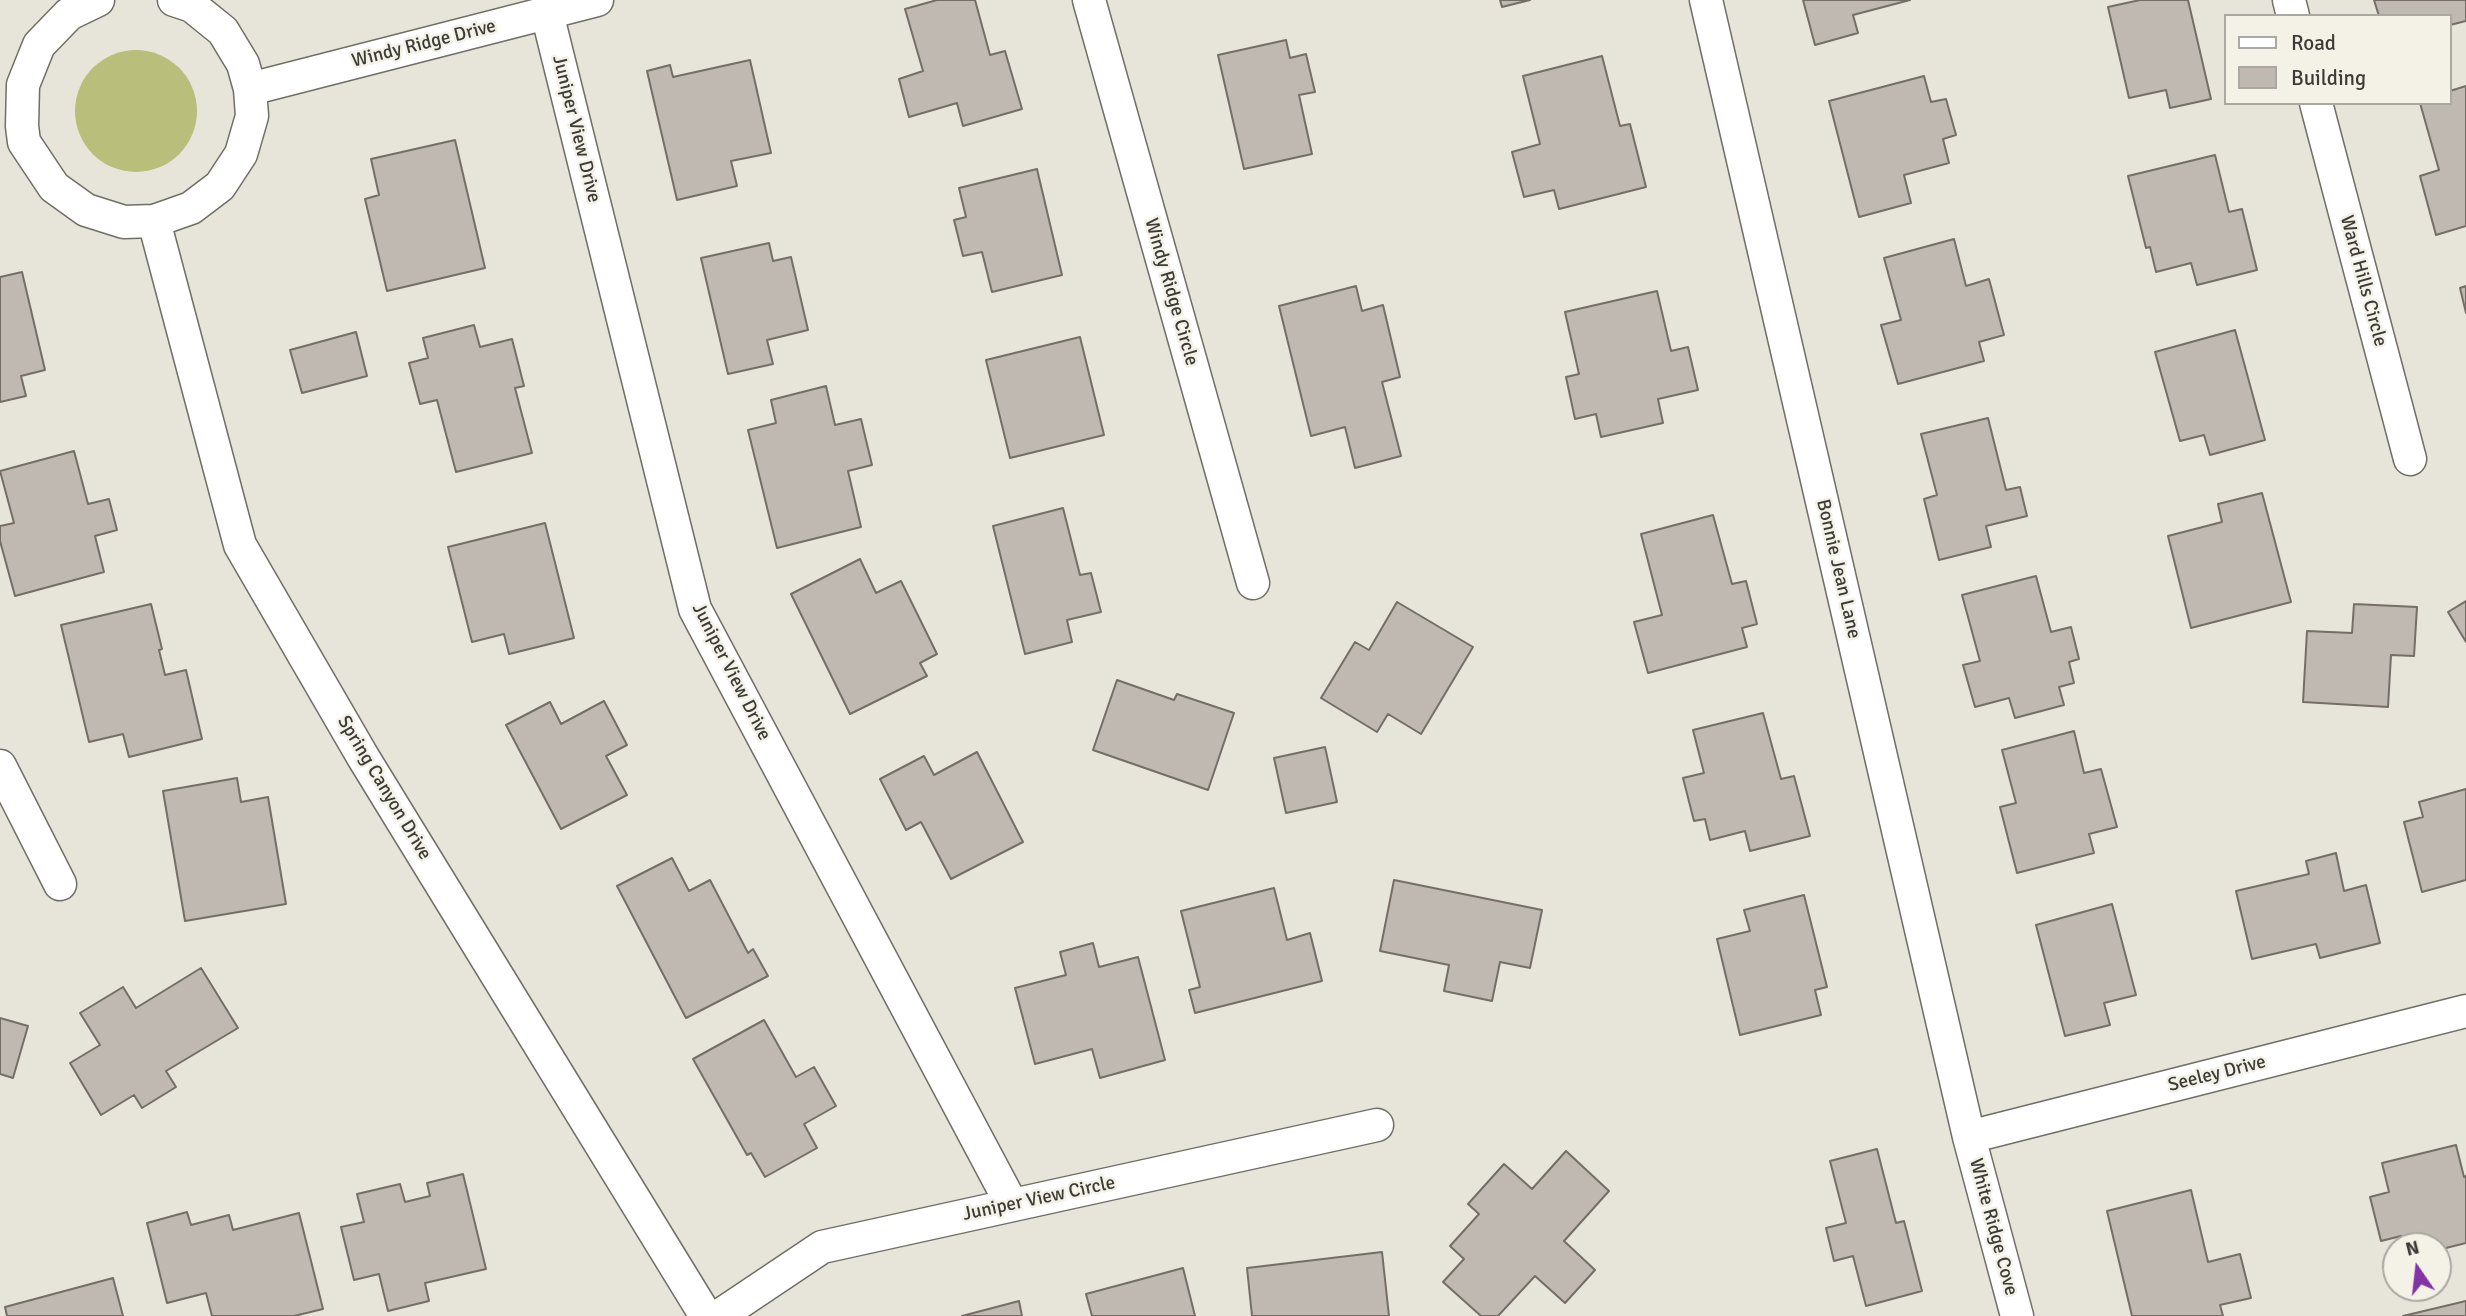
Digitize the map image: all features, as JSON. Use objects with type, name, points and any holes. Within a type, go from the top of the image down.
[{"type":"street","points":[[98,0],[69,14],[39,45],[23,85],[12,145],[54,187],[86,211],[124,222],[155,220],[191,208],[220,186],[241,154],[251,116],[250,89],[243,64],[223,31],[192,6],[174,0]]},
{"type":"street","name":"Windy Ridge Drive","points":[[250,89],[597,0]]},
{"type":"street","name":"Windy Ridge Circle","points":[[1089,0],[1253,583]]},
{"type":"street","name":"Bonnie Jean Lane","points":[[1706,0],[1969,1137]]},
{"type":"street","name":"Juniper View Drive","points":[[547,13],[695,609],[1012,1205]]},
{"type":"street","name":"Ward Hills Circle","points":[[2317,105],[2410,459]]},
{"type":"street","name":"Spring Canyon Drive","points":[[155,220],[240,545],[363,757],[706,1316]]},
{"type":"street","points":[[0,766],[60,884]]},
{"type":"street","name":"Seeley Drive","points":[[1969,1137],[2466,1011]]},
{"type":"street","name":"Juniper View Circle","points":[[719,1316],[822,1247],[1377,1125]]},
{"type":"street","name":"White Ridge Cove","points":[[1969,1137],[2017,1316]]},
{"type":"green space","points":[[136,50],[159,54],[179,68],[193,88],[197,111],[193,134],[179,154],[159,168],[136,172],[113,168],[93,154],[79,134],[75,111],[79,88],[93,68],[113,54]]},
{"type":"building","points":[[937,0],[975,0],[990,55],[1005,51],[1022,109],[963,126],[957,103],[909,117],[899,79],[923,71],[905,9]]},
{"type":"building","points":[[1500,0],[1530,0],[1502,7]]},
{"type":"building","points":[[1803,0],[1910,0],[1853,15],[1858,33],[1815,45]]},
{"type":"building","points":[[2140,0],[2188,0],[2211,99],[2170,108],[2166,90],[2129,98],[2108,7]]},
{"type":"building","points":[[2374,0],[2466,0],[2466,21],[2452,24],[2452,14],[2378,14]]},
{"type":"building","points":[[1286,40],[1290,58],[1306,54],[1315,92],[1299,95],[1312,154],[1244,169],[1218,55]]},
{"type":"building","points":[[1602,56],[1620,126],[1630,124],[1646,187],[1559,209],[1554,190],[1524,197],[1512,152],[1540,144],[1523,76]]},
{"type":"building","points":[[750,60],[771,153],[731,161],[737,186],[677,200],[647,71],[670,65],[673,77]]},
{"type":"building","points":[[1924,76],[1931,102],[1946,99],[1956,135],[1943,139],[1949,163],[1904,175],[1911,203],[1859,217],[1829,101]]},
{"type":"building","points":[[2466,86],[2466,226],[2436,235],[2420,176],[2439,170],[2421,105],[2452,105],[2452,90]]},
{"type":"building","points":[[455,140],[485,268],[387,291],[365,199],[379,195],[371,159]]},
{"type":"building","points":[[2215,155],[2229,212],[2242,209],[2257,270],[2197,285],[2191,263],[2156,272],[2150,247],[2146,248],[2128,176]]},
{"type":"building","points":[[1037,169],[1062,275],[992,292],[982,252],[963,256],[954,220],[966,217],[959,188]]},
{"type":"building","points":[[1954,239],[1966,286],[1989,279],[2004,335],[1979,342],[1984,361],[1898,384],[1881,325],[1901,320],[1884,258]]},
{"type":"building","points":[[769,243],[773,261],[791,257],[808,330],[767,340],[773,364],[728,374],[701,258]]},
{"type":"building","points":[[22,272],[45,370],[21,376],[26,396],[0,402],[0,277]]},
{"type":"building","points":[[1356,286],[1362,311],[1383,305],[1400,377],[1382,382],[1401,456],[1355,468],[1345,427],[1311,436],[1279,306]]},
{"type":"building","points":[[2466,286],[2466,313],[2460,288]]},
{"type":"building","points":[[1657,291],[1671,351],[1688,347],[1698,390],[1658,399],[1663,423],[1601,437],[1596,414],[1575,419],[1566,377],[1579,374],[1565,312]]},
{"type":"building","points":[[474,325],[480,347],[512,339],[524,386],[515,388],[532,453],[456,472],[437,400],[420,404],[409,363],[428,358],[423,338]]},
{"type":"building","points":[[2235,330],[2265,440],[2210,455],[2204,435],[2180,441],[2155,352]]},
{"type":"building","points":[[356,332],[367,376],[302,393],[290,350]]},
{"type":"building","points":[[1080,337],[1104,435],[1010,458],[986,360]]},
{"type":"building","points":[[826,386],[835,425],[861,419],[872,465],[848,471],[861,527],[777,548],[748,430],[776,423],[771,400]]},
{"type":"building","points":[[1988,418],[2006,490],[2020,487],[2027,516],[1986,526],[1991,547],[1939,560],[1924,499],[1937,495],[1921,434]]},
{"type":"building","points":[[74,451],[88,504],[109,499],[117,530],[95,536],[104,572],[15,596],[0,541],[0,526],[14,523],[0,471]]},
{"type":"building","points":[[2262,493],[2291,602],[2191,628],[2168,536],[2222,522],[2218,504]]},
{"type":"building","points":[[1063,508],[1080,575],[1091,573],[1101,612],[1067,620],[1072,642],[1025,654],[993,526]]},
{"type":"building","points":[[1713,515],[1732,584],[1746,581],[1757,624],[1742,628],[1747,647],[1648,673],[1634,622],[1662,615],[1641,534]]},
{"type":"building","points":[[545,523],[574,638],[509,654],[504,634],[472,642],[448,547]]},
{"type":"building","points":[[860,559],[876,593],[901,581],[937,654],[920,663],[927,676],[850,714],[791,594]]},
{"type":"building","points":[[2036,576],[2051,632],[2071,627],[2079,659],[2069,662],[2074,683],[2059,687],[2064,705],[2015,718],[2009,698],[1975,707],[1963,665],[1980,661],[1962,595]]},
{"type":"building","points":[[2466,601],[2466,642],[2448,612]]},
{"type":"building","points":[[1397,602],[1473,647],[1421,734],[1388,714],[1377,732],[1321,698],[1355,642],[1369,650]]},
{"type":"building","points":[[151,604],[165,675],[186,670],[202,739],[129,757],[123,734],[89,742],[61,625]]},
{"type":"building","points":[[2354,604],[2417,607],[2414,656],[2391,655],[2388,707],[2303,702],[2307,631],[2352,633]]},
{"type":"building","points":[[1117,680],[1174,700],[1177,694],[1234,713],[1208,790],[1093,750]]},
{"type":"building","points":[[604,701],[627,745],[606,756],[627,795],[561,829],[506,725],[550,702],[561,724]]},
{"type":"building","points":[[1763,713],[1781,779],[1794,776],[1810,836],[1750,851],[1745,831],[1710,840],[1705,819],[1694,821],[1683,778],[1704,773],[1693,730]]},
{"type":"building","points":[[2074,731],[2084,773],[2101,769],[2117,827],[2089,834],[2094,853],[2017,873],[2000,807],[2016,803],[2002,750]]},
{"type":"building","points":[[1325,747],[1337,802],[1286,813],[1274,758]]},
{"type":"building","points":[[977,752],[1023,842],[951,879],[921,822],[906,830],[880,779],[924,756],[934,775]]},
{"type":"building","points":[[237,778],[241,802],[268,797],[286,904],[185,921],[163,791]]},
{"type":"building","points":[[2466,789],[2466,880],[2422,892],[2404,822],[2423,817],[2419,802]]},
{"type":"building","points":[[2336,853],[2344,891],[2366,885],[2380,943],[2320,958],[2316,944],[2252,959],[2236,891],[2309,874],[2306,861]]},
{"type":"building","points":[[672,858],[689,891],[710,880],[748,953],[753,949],[768,976],[686,1018],[617,886]]},
{"type":"building","points":[[1394,880],[1542,910],[1530,968],[1500,962],[1492,1001],[1444,991],[1449,965],[1380,951]]},
{"type":"building","points":[[1274,888],[1287,940],[1310,933],[1322,981],[1195,1013],[1189,990],[1200,987],[1181,911]]},
{"type":"building","points":[[1804,895],[1827,987],[1815,990],[1821,1015],[1740,1035],[1717,939],[1750,931],[1744,910]]},
{"type":"building","points":[[2112,904],[2136,995],[2104,1003],[2110,1025],[2065,1036],[2036,925]]},
{"type":"building","points":[[1093,943],[1099,967],[1138,957],[1165,1060],[1100,1078],[1092,1049],[1035,1064],[1015,988],[1066,975],[1060,952]]},
{"type":"building","points":[[201,968],[238,1028],[166,1071],[176,1087],[142,1108],[134,1095],[101,1115],[70,1063],[100,1045],[80,1013],[123,987],[136,1008]]},
{"type":"building","points":[[0,1018],[28,1026],[13,1078],[0,1074]]},
{"type":"building","points":[[764,1020],[796,1077],[814,1067],[836,1106],[804,1124],[817,1148],[765,1177],[751,1153],[747,1155],[693,1059]]},
{"type":"building","points":[[2456,1145],[2464,1177],[2466,1176],[2466,1243],[2452,1246],[2452,1232],[2382,1232],[2381,1241],[2370,1197],[2389,1192],[2382,1163]]},
{"type":"building","points":[[1877,1149],[1896,1223],[1904,1221],[1922,1291],[1866,1306],[1853,1256],[1834,1261],[1826,1228],[1846,1223],[1830,1161]]},
{"type":"building","points":[[1566,1151],[1609,1191],[1564,1241],[1595,1270],[1565,1303],[1535,1276],[1498,1316],[1481,1316],[1443,1282],[1464,1259],[1450,1246],[1479,1214],[1468,1204],[1504,1164],[1532,1189]]},
{"type":"building","points":[[463,1174],[486,1269],[425,1283],[429,1301],[388,1311],[379,1274],[354,1280],[341,1227],[364,1222],[357,1194],[400,1184],[405,1202],[430,1196],[427,1183]]},
{"type":"building","points":[[2191,1190],[2208,1262],[2240,1254],[2251,1298],[2220,1305],[2223,1316],[2132,1316],[2107,1211]]},
{"type":"building","points":[[187,1212],[191,1225],[229,1215],[233,1230],[299,1213],[323,1309],[294,1316],[212,1316],[206,1293],[167,1303],[147,1223]]},
{"type":"building","points":[[1382,1252],[1389,1316],[1252,1316],[1247,1268]]},
{"type":"building","points":[[1183,1268],[1195,1316],[1092,1316],[1086,1294]]},
{"type":"building","points":[[113,1278],[123,1316],[7,1316],[5,1307]]},
{"type":"building","points":[[1019,1301],[1022,1316],[962,1316]]},
{"type":"building","points":[[2466,1301],[2466,1316],[2403,1316]]}]
